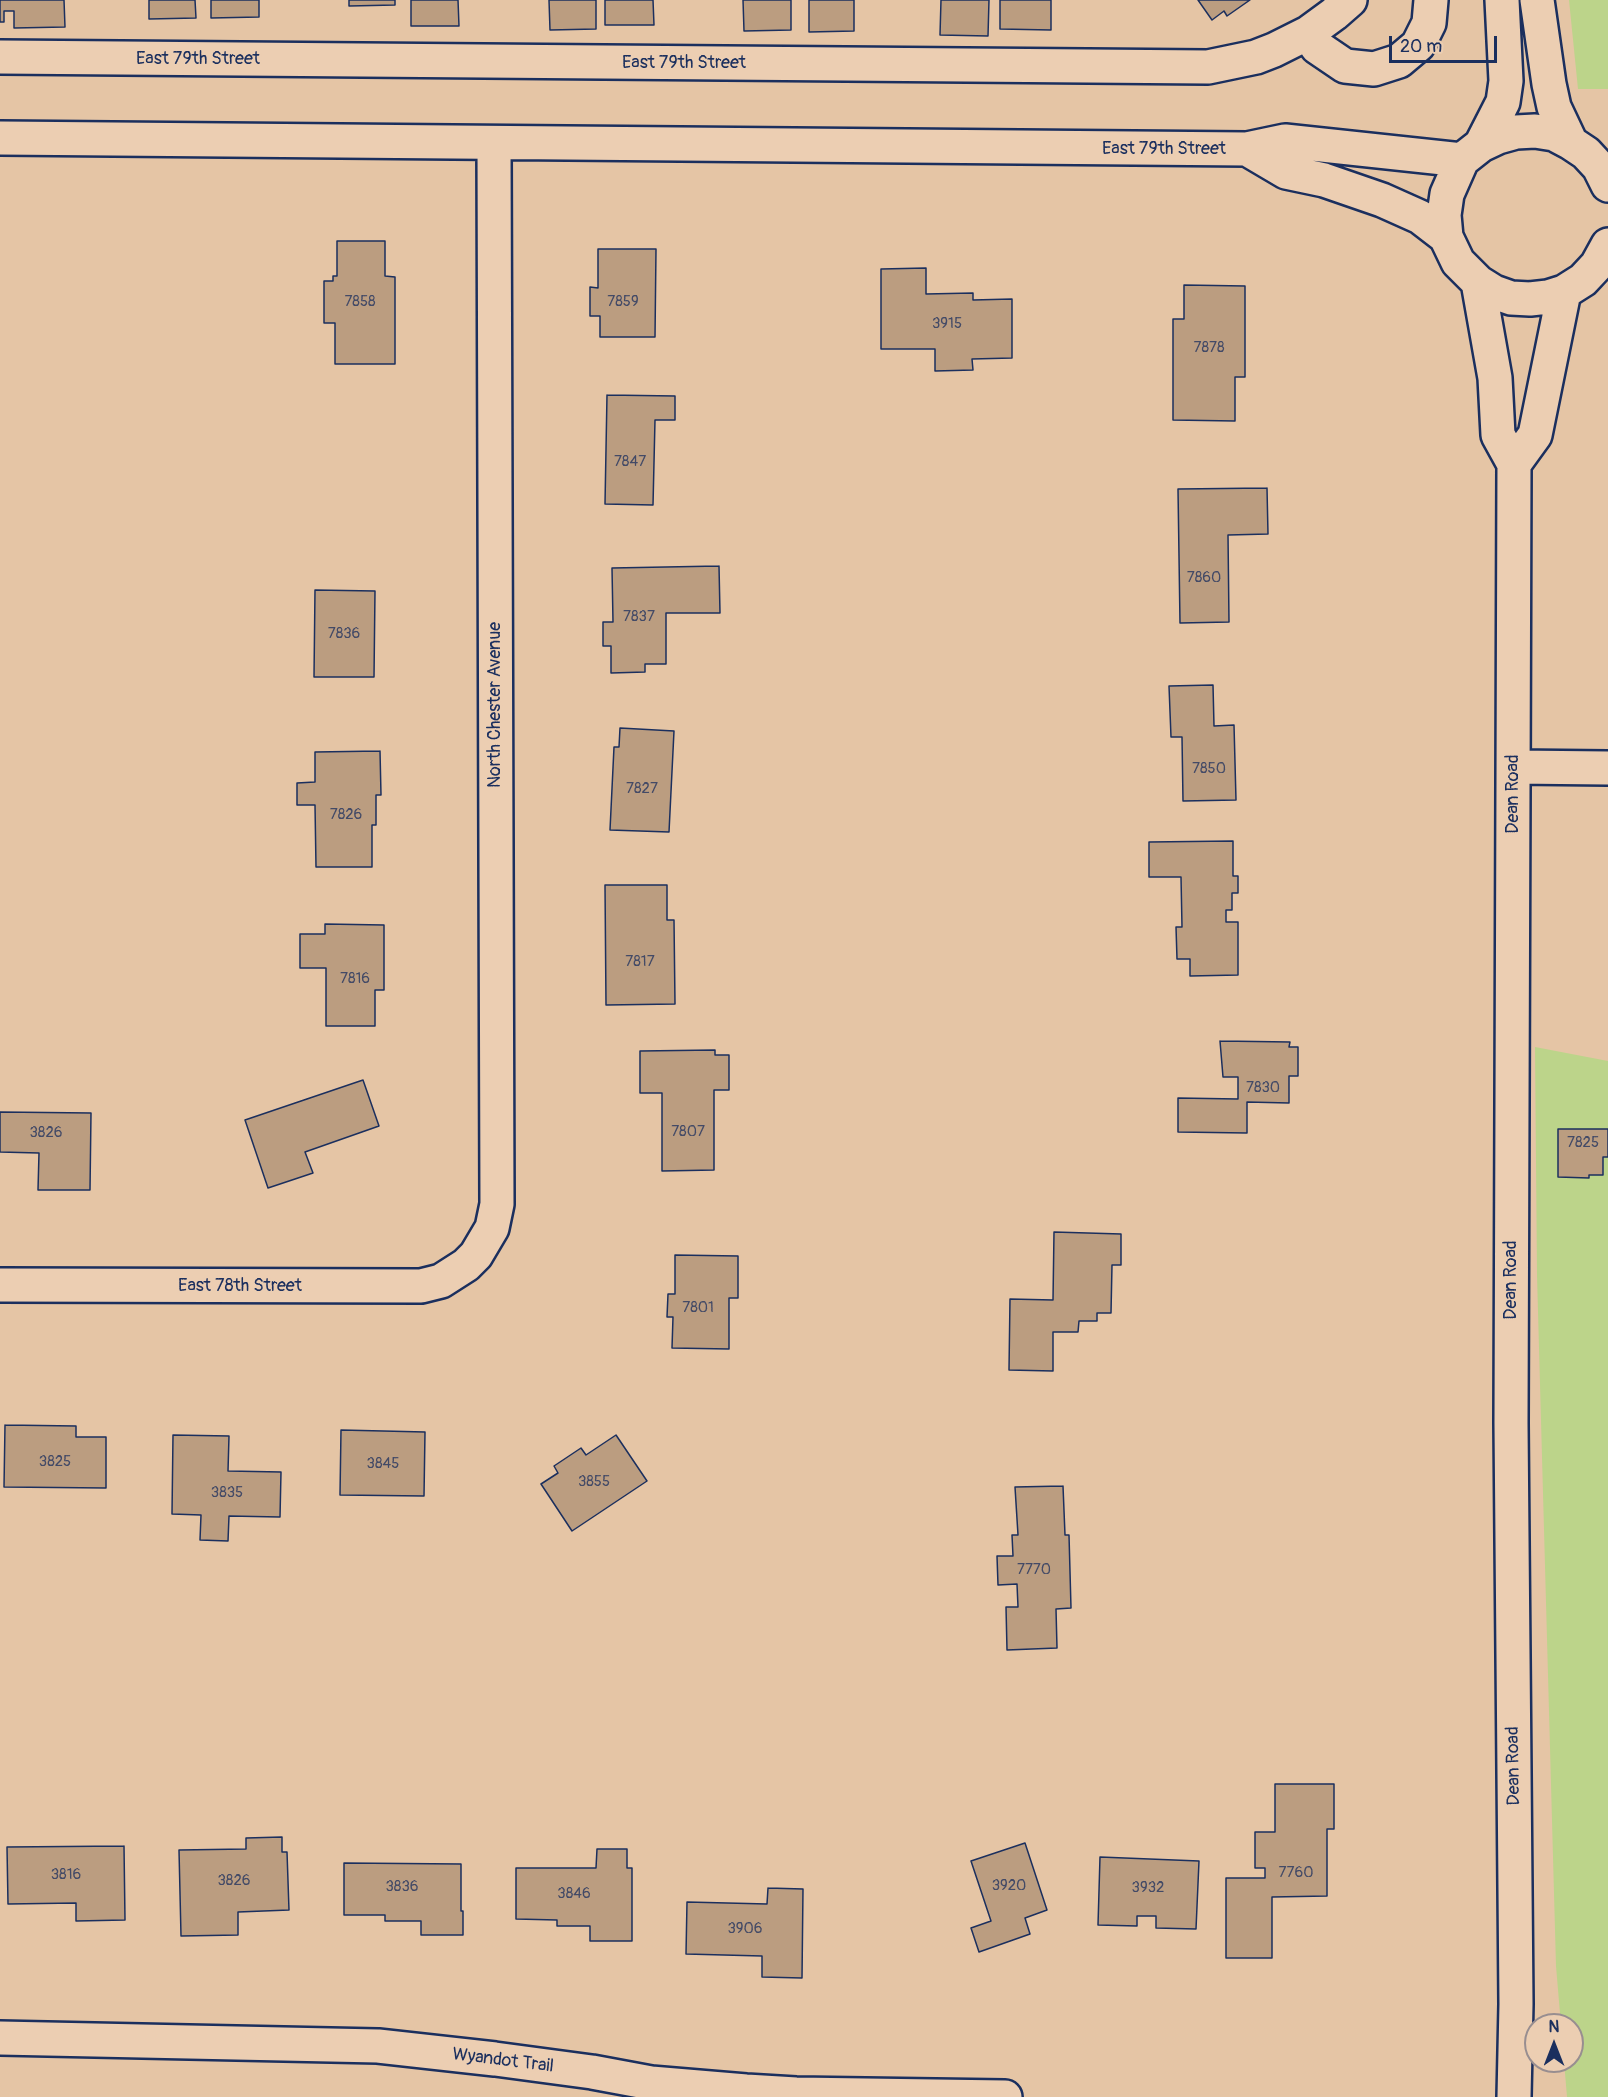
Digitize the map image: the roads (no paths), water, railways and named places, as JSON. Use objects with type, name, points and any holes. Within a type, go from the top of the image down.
[{"type":"street","name":"East 79th Street","points":[[0,57],[1208,67],[1256,57],[1274,50],[1308,33],[1350,0]]},
{"type":"street","points":[[1308,33],[1317,47],[1345,66],[1374,69],[1399,61],[1418,45],[1429,23],[1431,0]]},
{"type":"street","points":[[1502,0],[1506,81],[1503,102],[1447,194],[1444,215],[1446,237],[1458,262],[1478,282],[1494,292],[1511,298],[1548,297],[1564,292],[1583,280],[1597,265],[1608,247]]},
{"type":"street","points":[[1537,0],[1554,107],[1571,142]]},
{"type":"street","points":[[1472,152],[1498,136],[1535,131],[1554,134],[1571,142],[1605,172]]},
{"type":"street","name":"East 79th Street","points":[[0,138],[1247,149],[1285,141],[1472,152]]},
{"type":"street","name":"North Chester Avenue","points":[[471,1260],[492,1228],[497,1204],[494,144]]},
{"type":"street","name":"East 79th Street","points":[[1247,149],[1286,172],[1324,180],[1382,200],[1420,217],[1446,237]]},
{"type":"street","name":"Dean Road","points":[[1478,282],[1495,378],[1498,435],[1514,464],[1510,1423],[1516,2004],[1514,2097]]},
{"type":"street","points":[[1514,464],[1534,435],[1564,292]]},
{"type":"street","points":[[1514,767],[1608,768]]},
{"type":"street","name":"East 78th Street","points":[[0,1285],[421,1286],[441,1281],[471,1260]]},
{"type":"street","name":"Wyandot Trail","points":[[0,2038],[378,2046],[592,2072],[651,2083],[734,2090],[796,2094],[1005,2097]]}]
